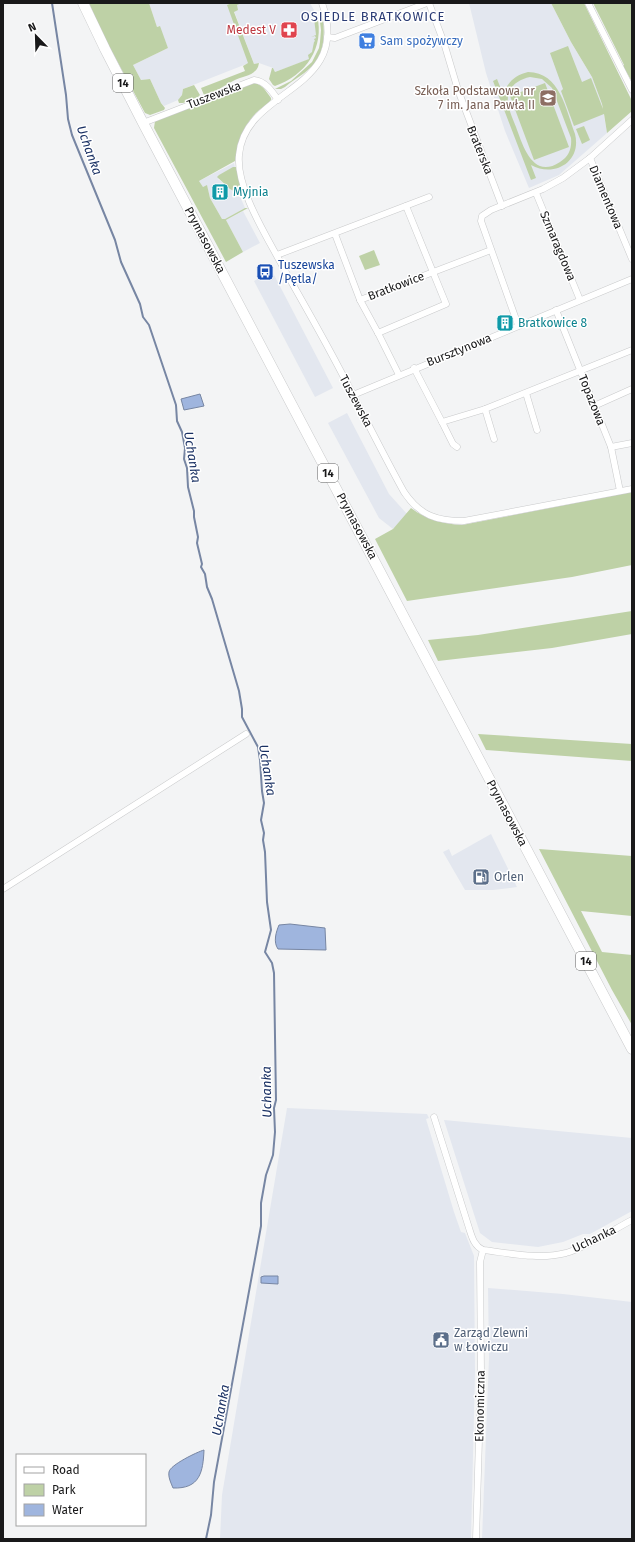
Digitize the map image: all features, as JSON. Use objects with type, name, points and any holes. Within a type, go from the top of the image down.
[{"type":"main road","name":"Prymasowska","points":[[83,3],[143,123],[632,1049]]},
{"type":"street","name":"Tuszewska","points":[[322,3],[326,16],[327,38],[323,55],[314,70],[251,124],[242,140],[239,160],[241,176],[248,197],[263,230],[404,492],[418,510],[429,516],[440,519],[464,521],[632,489]]},
{"type":"street","points":[[327,38],[338,37],[428,3]]},
{"type":"street","name":"Braterska","points":[[428,3],[463,104],[502,206]]},
{"type":"street","points":[[588,3],[632,90]]},
{"type":"street","name":"Tuszewska","points":[[143,123],[252,80],[261,81],[265,84],[278,100]]},
{"type":"street","points":[[518,325],[481,221],[482,216],[487,212],[536,193],[563,178],[590,158],[632,120]]},
{"type":"street","name":"Diamentowa","points":[[590,158],[632,259]]},
{"type":"street","name":"Szmaragdowa","points":[[536,193],[580,300]]},
{"type":"street","points":[[277,255],[429,197]]},
{"type":"street","name":"Bratkowice","points":[[378,333],[446,304],[406,206]]},
{"type":"street","name":"Bratkowice","points":[[335,234],[360,300],[398,372]]},
{"type":"street","name":"Bratkowice","points":[[360,300],[491,250]]},
{"type":"street","name":"Bursztynowa","points":[[353,395],[398,372],[414,368],[632,279]]},
{"type":"street","name":"Topazowa","points":[[556,310],[611,447],[620,491]]},
{"type":"street","points":[[442,422],[485,409],[632,350]]},
{"type":"street","points":[[414,368],[453,444],[457,447]]},
{"type":"street","points":[[594,406],[632,389]]},
{"type":"street","points":[[526,393],[536,430]]},
{"type":"street","points":[[485,409],[494,439]]},
{"type":"street","points":[[611,447],[632,443]]},
{"type":"street","points":[[3,889],[246,734]]},
{"type":"street","points":[[434,1117],[474,1243],[483,1250]]},
{"type":"street","name":"Uchanka","points":[[483,1250],[539,1255],[565,1253],[590,1243],[632,1220]]},
{"type":"street","name":"Ekonomiczna","points":[[476,1539],[481,1372],[480,1262],[483,1250]]},
{"type":"shaded area","points":[[149,3],[232,3],[228,5],[249,63],[183,89],[182,95],[178,100],[164,106],[161,103],[150,79],[141,80],[133,65],[168,48],[159,26],[157,27]]},
{"type":"shaded area","points":[[242,3],[310,3],[314,10],[317,34],[313,53],[309,54],[310,59],[275,72],[273,68],[259,63],[254,64],[234,11],[236,5]]},
{"type":"shaded area","name":"Szkoła Podstawowa nr 7 im. Jana Pawła II","points":[[469,3],[551,3],[571,42],[592,77],[602,104],[607,133],[559,175],[529,188],[505,131],[486,73]]},
{"type":"shaded area","points":[[234,163],[235,167],[218,179],[239,194],[245,208],[225,219],[222,219],[210,198],[207,186],[203,187],[199,181]]},
{"type":"shaded area","points":[[243,211],[260,243],[243,252],[226,220]]},
{"type":"shaded area","points":[[272,271],[333,388],[315,397],[254,281]]},
{"type":"shaded area","points":[[347,413],[389,494],[407,514],[393,529],[379,518],[328,423]]},
{"type":"shaded area","points":[[491,834],[517,887],[493,890],[465,890],[443,852],[449,849],[452,856]]},
{"type":"shaded area","points":[[287,1108],[427,1114],[429,1118],[426,1119],[454,1212],[461,1232],[465,1233],[474,1256],[475,1372],[471,1539],[220,1539],[222,1495]]},
{"type":"shaded area","points":[[444,1120],[632,1138],[632,1211],[590,1234],[583,1234],[563,1242],[538,1247],[492,1242],[480,1233]]},
{"type":"shaded area","points":[[488,1288],[563,1294],[632,1302],[632,1539],[482,1539],[489,1358]]},
{"type":"green space","points":[[89,3],[149,3],[157,27],[160,26],[168,48],[133,65],[141,80],[150,79],[161,103],[165,108],[164,110],[150,115],[145,113],[103,35]]},
{"type":"green space","points":[[232,3],[242,3],[237,5],[238,10],[234,12],[254,64],[259,63],[258,67],[250,75],[236,79],[216,91],[204,95],[201,88],[245,71],[243,66],[248,63],[227,5]]},
{"type":"green space","points":[[551,3],[584,3],[632,101],[632,111],[607,133],[604,114],[574,126],[561,91],[563,89],[550,53],[568,46],[582,82],[591,78],[603,109],[592,77],[571,42]]},
{"type":"green space","points":[[593,3],[632,3],[632,82],[623,66],[624,65]]},
{"type":"green space","points":[[322,12],[324,27],[323,42],[322,49],[315,63],[307,71],[285,87],[275,89],[291,81],[312,62],[319,48],[321,30],[319,14]]},
{"type":"green space","points":[[317,15],[319,27],[318,38],[311,59],[296,75],[275,86],[273,85],[269,79],[272,68],[275,72],[309,59],[308,55],[312,52],[315,41],[314,39],[316,38],[315,36],[311,37],[316,35],[314,18]]},
{"type":"green space","points":[[528,72],[539,74],[548,78],[555,85],[565,104],[575,134],[576,144],[570,160],[564,165],[549,170],[540,169],[531,165],[536,178],[531,180],[493,81],[497,79],[503,94],[512,80],[519,75]],"holes":[[[530,77],[542,79],[552,88],[571,138],[571,145],[568,155],[560,162],[551,166],[543,167],[536,164],[526,151],[508,105],[509,92],[518,82]]]},
{"type":"green space","points":[[251,83],[258,84],[262,87],[271,100],[256,113],[247,124],[239,141],[235,161],[199,181],[203,187],[207,185],[210,198],[222,219],[248,208],[226,220],[243,252],[226,262],[154,128],[155,121]]},
{"type":"green space","points":[[545,83],[569,147],[534,160],[510,96]]},
{"type":"green space","points":[[194,85],[200,95],[183,103],[179,103],[178,100],[182,95],[183,89]]},
{"type":"green space","points":[[584,126],[590,140],[582,144],[576,129]]},
{"type":"green space","points":[[233,167],[236,167],[242,191],[239,194],[230,189],[217,177]]},
{"type":"green space","points":[[374,250],[380,265],[365,270],[359,256]]},
{"type":"green space","points":[[632,492],[632,565],[572,577],[407,601],[375,539],[393,529],[411,508],[423,516],[435,521],[462,525]]},
{"type":"green space","points":[[632,611],[632,634],[552,648],[438,661],[428,640],[478,635]]},
{"type":"green space","points":[[478,734],[632,744],[632,761],[486,750]]},
{"type":"green space","points":[[539,849],[632,856],[632,916],[581,911],[602,952],[632,955],[632,1025],[612,990]]},
{"type":"water","points":[[200,394],[204,406],[184,410],[181,399]]},
{"type":"water","points":[[290,924],[325,928],[326,950],[278,949],[275,940],[279,925]]},
{"type":"water","points":[[278,1276],[278,1284],[261,1283],[261,1277]]},
{"type":"water","points":[[204,1450],[203,1465],[198,1478],[189,1486],[173,1488],[169,1476],[171,1469],[184,1459]]},
{"type":"waterway","name":"Uchanka","points":[[52,3],[66,95],[68,119],[72,135],[115,240],[121,262],[140,304],[143,317],[149,325],[176,405],[177,421],[182,432],[185,448],[184,459],[187,468],[188,487],[194,511],[198,537],[197,543],[202,564],[201,567],[205,574],[207,587],[212,599],[239,691],[242,717],[258,747],[260,760],[264,803],[261,820],[264,833],[263,840],[265,852],[267,902],[271,930],[265,952],[272,963],[274,973],[276,1100],[274,1108],[275,1132],[273,1155],[266,1175],[261,1203],[261,1226],[214,1482],[211,1515],[206,1539]]},
{"type":"place","name":"Medest V","points":[[289,30]]},
{"type":"place","name":"Sam spożywczy","points":[[367,41]]},
{"type":"place","name":"Szkoła Podstawowa nr 7 im. Jana Pawła II","points":[[548,98]]},
{"type":"place","name":"Myjnia","points":[[220,192]]},
{"type":"place","name":"Tuszewska /Pętla/","points":[[265,272]]},
{"type":"place","name":"Bratkowice 8","points":[[505,323]]},
{"type":"place","name":"Orlen","points":[[481,877]]},
{"type":"place","name":"Zarząd Zlewni w Łowiczu","points":[[441,1340]]},
{"type":"district","name":"OSIEDLE BRATKOWICE","points":[[373,16]]}]
